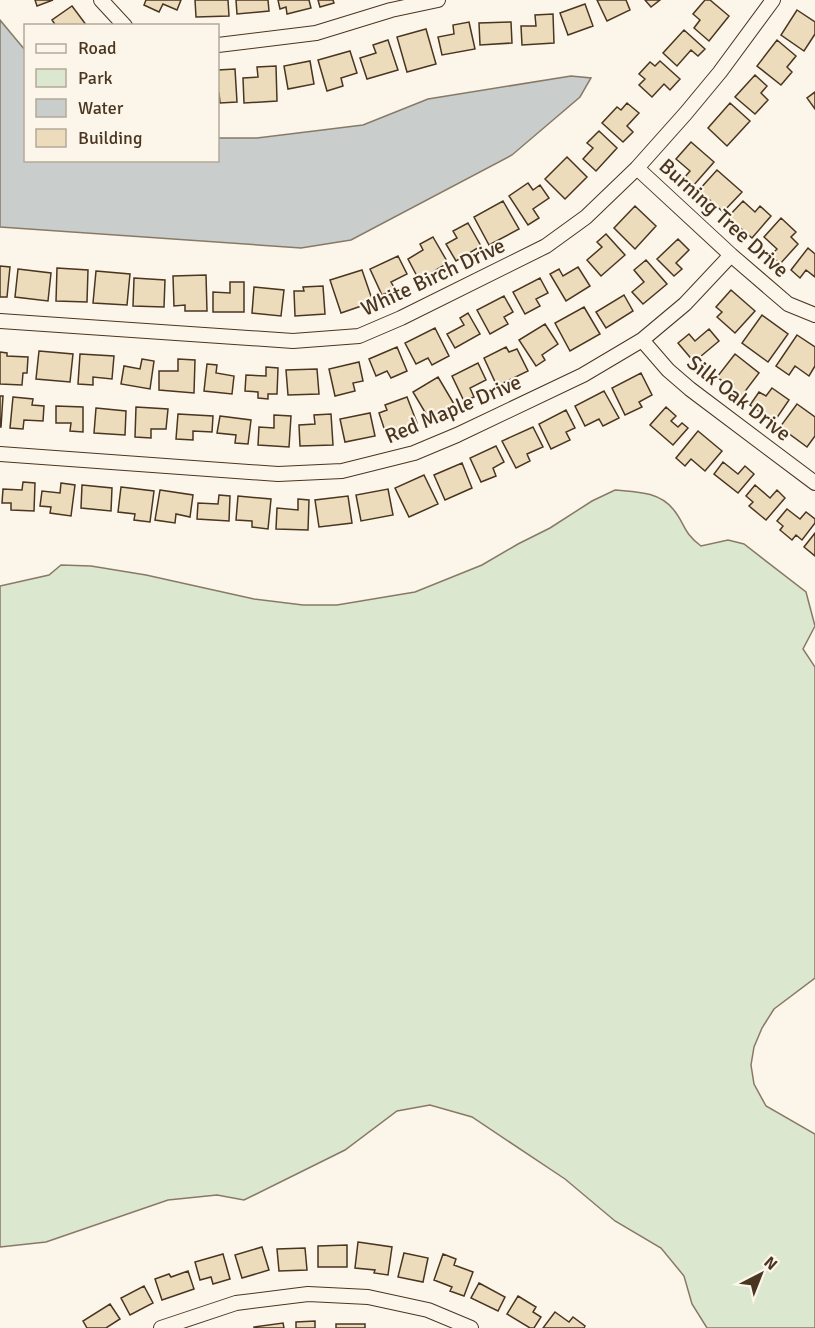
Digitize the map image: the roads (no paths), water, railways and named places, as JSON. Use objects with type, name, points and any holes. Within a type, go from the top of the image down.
[{"type":"street","points":[[101,0],[123,24]]},
{"type":"street","points":[[219,45],[316,33],[391,10],[438,0]]},
{"type":"street","name":"White Birch Drive","points":[[0,321],[293,341],[358,336],[401,318],[546,246],[586,217],[637,168],[713,80],[773,0]]},
{"type":"street","name":"Burning Tree Drive","points":[[637,168],[788,304],[815,315]]},
{"type":"street","name":"Red Maple Drive","points":[[0,454],[278,474],[342,471],[414,453],[583,375],[642,340],[684,304],[731,255]]},
{"type":"street","name":"Silk Oak Drive","points":[[642,340],[668,370],[690,389],[815,483]]},
{"type":"street","points":[[161,1328],[237,1303],[308,1294],[368,1297],[428,1310],[471,1328]]},
{"type":"water","points":[[0,20],[24,49],[24,162],[219,162],[219,138],[257,138],[363,125],[428,99],[571,76],[591,78],[580,97],[512,155],[351,240],[301,248],[0,227]]}]
